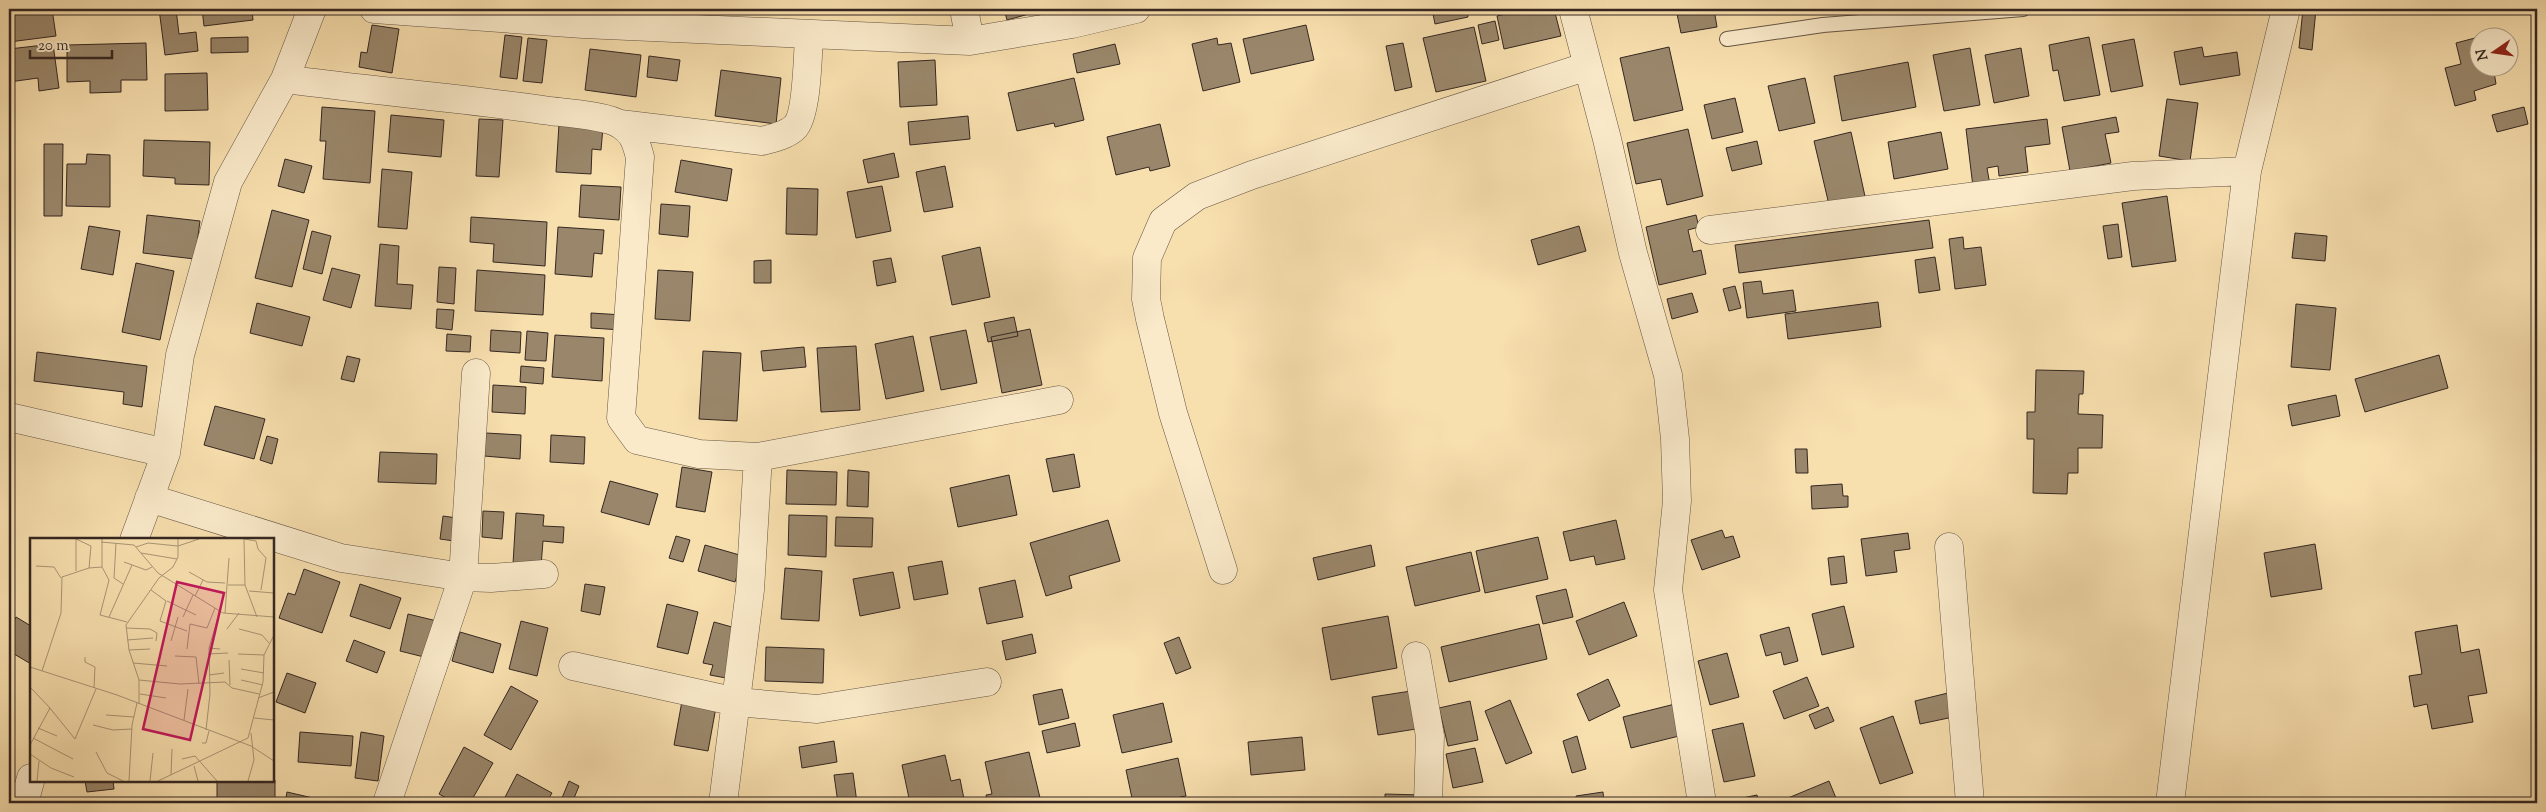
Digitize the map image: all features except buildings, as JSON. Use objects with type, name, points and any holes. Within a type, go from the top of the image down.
[{"type":"street","points":[[135,538],[166,453],[180,355],[228,182],[285,79],[312,9]]},
{"type":"street","points":[[374,9],[584,24],[970,41],[1069,17],[1136,9]]},
{"type":"street","points":[[964,9],[970,41]]},
{"type":"street","points":[[1573,9],[1632,253],[1668,375],[1675,439],[1677,501],[1668,590],[1702,803]]},
{"type":"street","points":[[2170,803],[2247,171],[2286,9]]},
{"type":"street","points":[[285,79],[400,94],[478,101],[589,116],[620,124],[762,141],[778,137],[795,127],[804,103],[809,34]]},
{"type":"street","points":[[1223,570],[1152,336],[1146,299],[1147,258],[1163,221],[1197,196],[1252,175],[1588,66]]},
{"type":"street","points":[[620,124],[635,138],[640,157],[621,418],[637,440],[699,454],[758,457],[947,419],[1059,400]]},
{"type":"street","points":[[1710,230],[2133,176],[2247,171]]},
{"type":"street","points":[[387,803],[463,577],[476,372]]},
{"type":"street","points":[[9,417],[166,453]]},
{"type":"street","points":[[723,803],[750,590],[758,457]]},
{"type":"street","points":[[149,498],[341,558],[463,577],[491,578],[544,574]]},
{"type":"street","points":[[1949,547],[1970,803]]},
{"type":"street","points":[[1416,656],[1430,736],[1428,803]]},
{"type":"street","points":[[573,666],[737,702],[817,709],[987,682]]},
{"type":"street","points":[[24,803],[30,782]]},
{"type":"lane","points":[[1727,39],[1824,25],[2023,9]]}]
